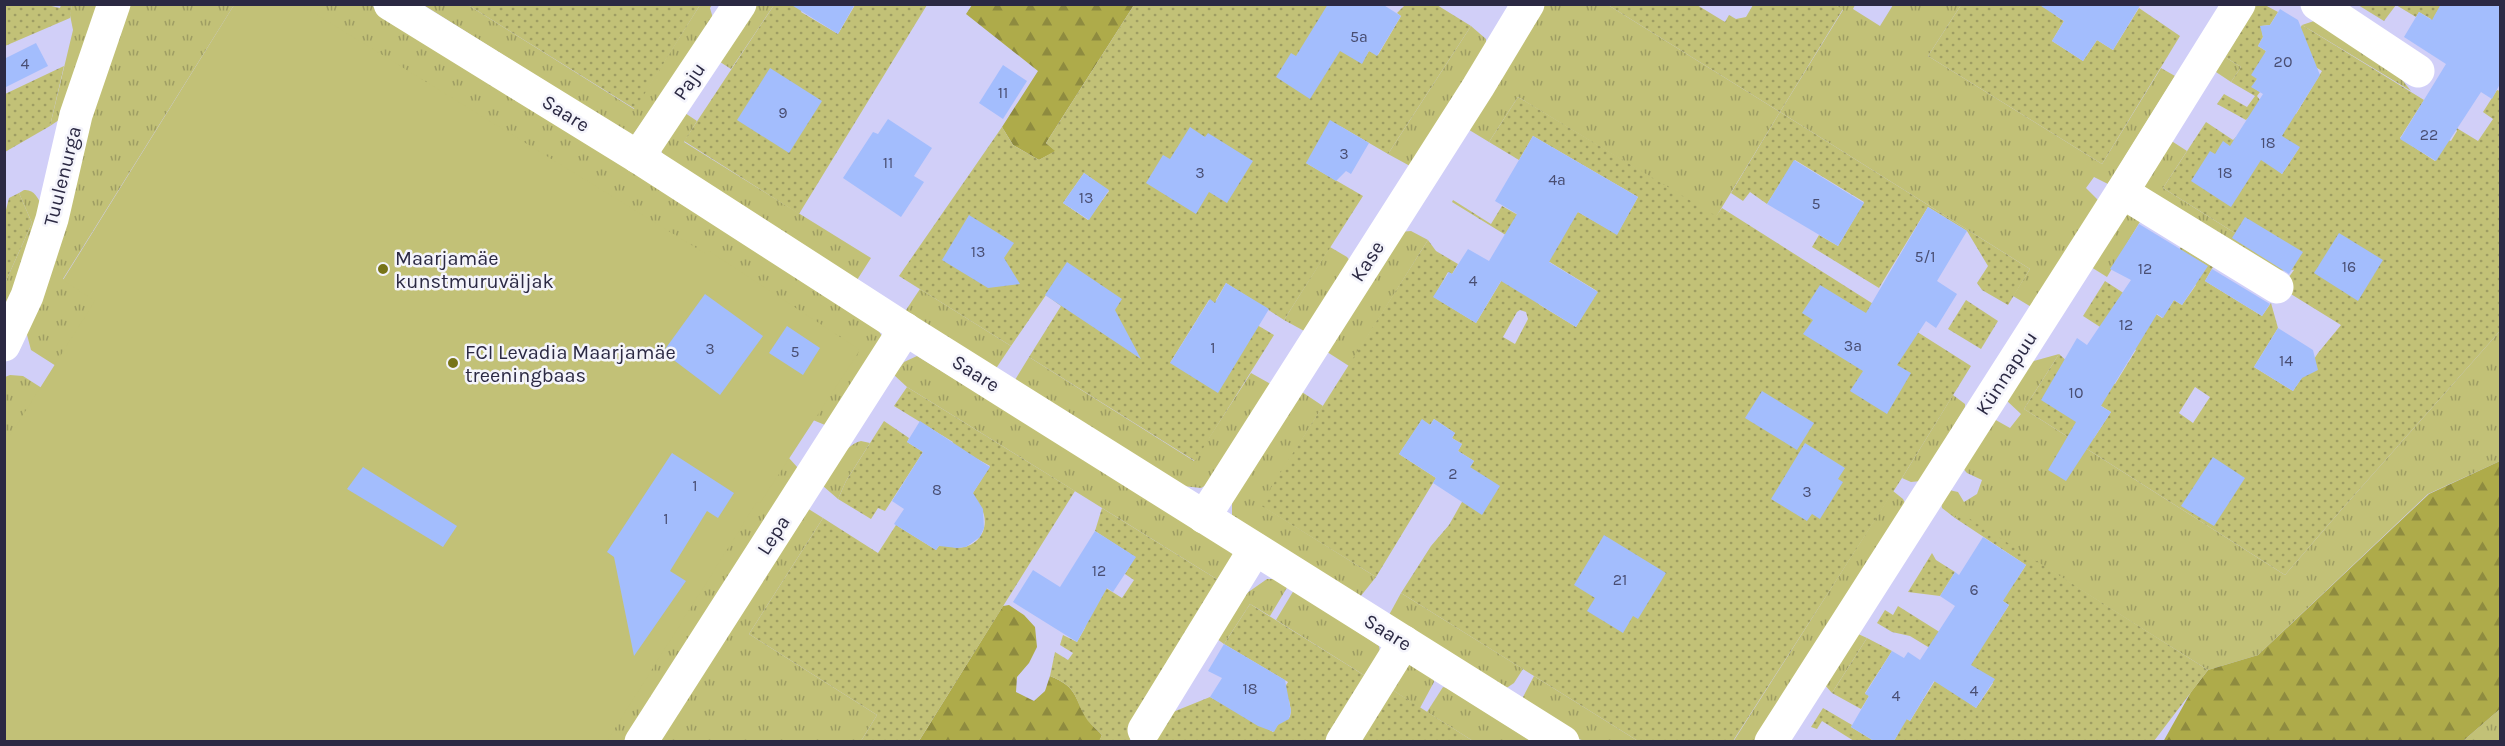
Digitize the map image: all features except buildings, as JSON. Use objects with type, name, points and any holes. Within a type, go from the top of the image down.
[{"type":"street","name":"Tuulenurga","points":[[4,345],[27,296],[52,219],[76,115],[114,4]]},
{"type":"street","name":"Saare","points":[[390,4],[638,157],[905,329],[1563,741]]},
{"type":"street","name":"Paju","points":[[638,157],[740,4]]},
{"type":"street","name":"Kase","points":[[1204,517],[1478,87],[1528,4]]},
{"type":"street","name":"Künnapuu","points":[[1772,741],[2239,4]]},
{"type":"street","points":[[2317,4],[2418,71]]},
{"type":"street","points":[[2122,192],[2277,286]]},
{"type":"street","name":"Lepa","points":[[641,741],[905,329]]},
{"type":"street","points":[[1144,730],[1255,549]]},
{"type":"street","points":[[1342,741],[1404,642]]},
{"type":"green space","points":[[422,4],[468,5],[634,109],[700,5],[712,5],[710,8],[714,22],[632,136]]},
{"type":"green space","points":[[4,5],[47,5],[60,8],[61,5],[72,5],[70,18],[5,46]]},
{"type":"green space","points":[[72,5],[103,5],[62,118],[50,126],[73,30],[70,15]]},
{"type":"green space","points":[[129,5],[234,5],[63,279],[175,351],[89,387],[31,350],[26,331],[74,169]]},
{"type":"green space","name":"FCI Levadia Maarjamäe treeningbaas","points":[[234,5],[301,5],[706,254],[709,251],[860,350],[760,503],[757,502],[607,741],[5,741],[4,445],[95,301],[63,280]]},
{"type":"green space","points":[[301,5],[371,5],[494,80],[878,330],[882,336],[825,425],[801,415],[788,459],[798,468],[627,741],[607,741]]},
{"type":"green space","points":[[468,5],[700,5],[635,109]]},
{"type":"green space","points":[[751,5],[774,5],[731,69],[714,58]]},
{"type":"green space","points":[[774,5],[805,5],[801,12],[838,34],[855,5],[927,5],[799,214],[684,141]]},
{"type":"green space","points":[[972,5],[1134,5],[1046,143],[1056,151],[1039,160],[1013,145],[1002,127],[1038,71],[966,14]]},
{"type":"green space","points":[[1134,5],[1328,5],[1361,63],[1369,51],[1378,55],[1401,16],[1397,13],[1405,5],[1437,5],[1471,26],[1388,154],[1340,126],[1322,155],[1306,163],[1363,196],[1284,320],[1226,283],[1216,304],[1209,300],[1170,363],[1245,318],[1274,335],[1195,461],[1029,357],[1061,306],[1046,295],[1011,346],[899,276],[1002,127],[1013,145],[1039,160],[1055,151],[1046,143]],"holes":[[[1084,173],[1109,191],[1088,220],[1063,203]]]},
{"type":"green space","points":[[1541,5],[1608,5],[1780,112],[1716,217],[1518,97],[1489,142],[1466,128]]},
{"type":"green space","points":[[1608,5],[1697,5],[1725,22],[1729,15],[1736,19],[1746,17],[1753,5],[1835,5],[1843,9],[1780,112]]},
{"type":"green space","points":[[1835,5],[1855,5],[1853,9],[1880,26],[1893,5],[1961,5],[1928,56],[2102,164],[2161,68],[2175,76],[2108,184],[2094,177],[2086,188],[2098,200],[2033,308],[2013,296],[2030,269],[1780,112],[1843,10]]},
{"type":"green space","points":[[1961,5],[2062,5],[2056,16],[2064,21],[2052,41],[2083,61],[2097,40],[2113,50],[2139,8],[2180,36],[2102,164],[1928,56]]},
{"type":"green space","points":[[2252,5],[2257,5],[2225,57],[2241,67],[2231,82],[2213,70]]},
{"type":"green space","points":[[2257,5],[2265,5],[2278,12],[2270,25],[2261,26],[2263,37],[2258,46],[2266,51],[2252,87],[2260,92],[2257,96],[2262,103],[2296,114],[2322,71],[2287,49],[2302,25],[2424,100],[2400,138],[2435,161],[2448,140],[2451,141],[2457,131],[2455,127],[2478,141],[2493,119],[2483,112],[2497,90],[2500,91],[2500,331],[2285,575],[2024,409],[2059,354],[2070,364],[2082,426],[2094,438],[2111,412],[2098,404],[2112,383],[2115,384],[2136,350],[2083,316],[2105,281],[2162,318],[2174,300],[2182,305],[2196,285],[2170,263],[2181,247],[2213,267],[2205,281],[2262,316],[2271,303],[2278,328],[2254,367],[2293,391],[2318,353],[2341,325],[2281,288],[2294,270],[2163,188],[2206,122],[2233,140],[2236,137],[2282,174],[2299,148],[2250,116],[2246,120],[2217,104],[2224,94],[2247,107],[2255,96],[2231,82],[2241,67],[2225,57]],"holes":[[[2195,387],[2210,397],[2193,423],[2179,413]]]},
{"type":"green space","points":[[2358,5],[2396,5],[2384,21]]},
{"type":"green space","points":[[2396,5],[2441,5],[2434,17],[2440,21],[2434,31],[2431,19],[2419,12],[2416,17]]},
{"type":"green space","points":[[2314,21],[2395,71],[2411,91],[2302,25]]},
{"type":"green space","points":[[1471,26],[1486,39],[1486,45],[1410,166],[1388,154]]},
{"type":"green space","points":[[64,66],[50,126],[5,152],[5,94]]},
{"type":"green space","points":[[1518,97],[1716,216],[1722,208],[1971,366],[1733,741],[1638,741],[1401,593],[1431,546],[1449,525],[1462,502],[1470,467],[1474,461],[1458,451],[1462,444],[1452,438],[1455,433],[1434,419],[1430,425],[1422,420],[1399,454],[1436,478],[1376,577],[1260,505],[1428,240],[1436,251],[1458,264],[1452,274],[1448,272],[1434,297],[1476,323],[1506,273],[1540,305],[1576,327],[1597,291],[1452,202],[1453,200],[1491,224],[1502,206],[1539,227],[1578,212],[1617,234],[1638,197],[1533,136],[1519,160],[1489,142]],"holes":[[[1520,310],[1526,312],[1528,319],[1515,344],[1503,337],[1517,312]]]},
{"type":"green space","points":[[682,111],[697,121],[684,142],[871,258],[857,280],[663,155],[661,150]]},
{"type":"green space","points":[[1780,112],[2030,269],[2008,305],[1982,290],[1977,283],[1988,266],[1967,231],[1928,207],[1879,288],[1812,247],[1819,235],[1838,246],[1864,202],[1795,160],[1767,204],[1750,192],[1743,201],[1731,193]]},
{"type":"green space","points":[[2170,140],[2187,151],[2163,188],[2294,270],[2271,271],[2158,204],[2142,184]]},
{"type":"green space","points":[[24,190],[33,193],[42,206],[5,317],[5,283],[32,223],[19,193]]},
{"type":"green space","points":[[19,193],[32,223],[5,283],[5,214],[9,198]]},
{"type":"green space","points":[[2129,211],[2141,220],[2107,277],[2091,267]]},
{"type":"green space","points":[[1411,231],[1428,240],[1349,366],[1324,350],[1399,232]]},
{"type":"green space","points":[[1330,247],[1350,261],[1306,332],[1284,320]]},
{"type":"green space","points":[[920,289],[1011,346],[995,370],[904,313]]},
{"type":"green space","points":[[1966,300],[1998,321],[1981,349],[1948,329]]},
{"type":"green space","points":[[2500,331],[2500,461],[2428,494],[2258,655],[2208,670],[1959,513],[1955,518],[1942,508],[1941,502],[1949,490],[1958,492],[1964,502],[1977,494],[1982,480],[1967,473],[1962,467],[1994,419],[2010,428],[2021,414],[2006,400],[2030,362],[2059,354],[2024,409],[2285,575]]},
{"type":"green space","points":[[917,356],[1226,546],[1234,556],[1223,583],[907,387],[894,375],[904,362]]},
{"type":"green space","points":[[1029,357],[1194,461],[1251,373],[1274,386],[1210,483],[1201,488],[1183,486],[1015,380]]},
{"type":"green space","points":[[23,376],[62,401],[5,466],[5,377]]},
{"type":"green space","points":[[907,387],[1075,491],[919,741],[861,741],[877,715],[749,634],[823,518],[878,553],[896,525],[936,550],[941,543],[954,547],[965,547],[974,543],[981,536],[984,516],[980,506],[971,496],[990,466],[972,456],[943,458],[953,442],[894,406]]},
{"type":"green space","points":[[1302,392],[1323,406],[1261,505],[1376,577],[1360,597],[1232,516],[1232,502]]},
{"type":"green space","points":[[1953,395],[1965,404],[1965,407],[1921,481],[1911,482],[1902,478]]},
{"type":"green space","points":[[884,421],[909,438],[907,442],[923,452],[885,511],[878,508],[871,519],[838,499],[846,481]]},
{"type":"green space","points":[[861,441],[870,443],[846,481],[838,499],[823,486],[843,453]]},
{"type":"green space","points":[[2500,461],[2500,709],[2463,741],[2163,742],[2191,692],[2208,670],[2258,655],[2429,494]]},
{"type":"green space","points":[[1893,491],[1903,499],[1906,505],[1755,741],[1733,742]]},
{"type":"green space","points":[[807,508],[823,518],[749,634],[877,715],[861,741],[653,742]]},
{"type":"green space","points":[[1102,508],[1223,583],[1129,741],[1099,741],[1102,735],[1088,721],[1075,695],[1060,680],[1050,676],[1055,652],[1068,660],[1073,653],[1060,645],[1063,635],[1077,642],[1085,628],[1095,581],[1122,598],[1134,580],[1125,574],[1135,557],[1095,531]]},
{"type":"green space","points":[[1959,512],[2208,670],[2154,741],[1894,741],[1899,732],[1889,726],[1897,713],[1910,721],[1936,679],[1976,708],[1993,683],[1963,664],[1961,667],[1910,636],[1892,632],[1877,623],[1885,610],[1893,615],[1898,606],[1965,648],[1993,630],[2009,605],[1998,598],[2015,582],[2026,565],[1955,518]]},
{"type":"green space","points":[[1932,553],[1936,560],[1955,572],[1940,596],[1908,592]]},
{"type":"green space","points":[[1267,579],[1274,579],[1288,586],[1270,616],[1250,604],[1224,644],[1217,639],[1247,593]]},
{"type":"green space","points":[[1294,590],[1379,646],[1380,653],[1367,677],[1276,620]]},
{"type":"green space","points":[[1401,593],[1523,669],[1514,683],[1505,689],[1389,615]]},
{"type":"green space","points":[[1250,604],[1367,677],[1327,741],[1147,742],[1168,714],[1210,697],[1273,732],[1279,723],[1290,717],[1289,700],[1280,695],[1288,682],[1224,644]]},
{"type":"green space","points":[[1009,605],[1024,615],[1035,627],[1037,647],[1029,663],[1017,677],[1016,692],[1034,701],[1045,691],[1050,676],[1060,680],[1075,695],[1089,721],[1102,735],[1099,742],[919,741],[1003,606]]},
{"type":"green space","points":[[1856,633],[1867,638],[1832,693],[1823,683]]},
{"type":"green space","points":[[1867,638],[1892,651],[1865,693],[1869,696],[1861,709],[1832,693]]},
{"type":"green space","points":[[1403,661],[1433,677],[1434,682],[1420,708],[1388,687]]},
{"type":"green space","points":[[1534,676],[1638,741],[1586,741],[1562,730],[1532,708],[1523,697]]},
{"type":"green space","points":[[1388,687],[1473,741],[1354,742]]},
{"type":"green space","points":[[1443,687],[1531,741],[1473,741],[1427,712]]},
{"type":"green space","points":[[1823,708],[1874,741],[1854,741],[1822,721],[1817,729],[1811,727]]},
{"type":"green space","points":[[2500,709],[2500,741],[2463,741]]},
{"type":"place","name":"Maarjamäe kunstmuruväljak","points":[[383,269]]},
{"type":"place","name":"FCI Levadia Maarjamäe treeningbaas","points":[[453,363]]}]
